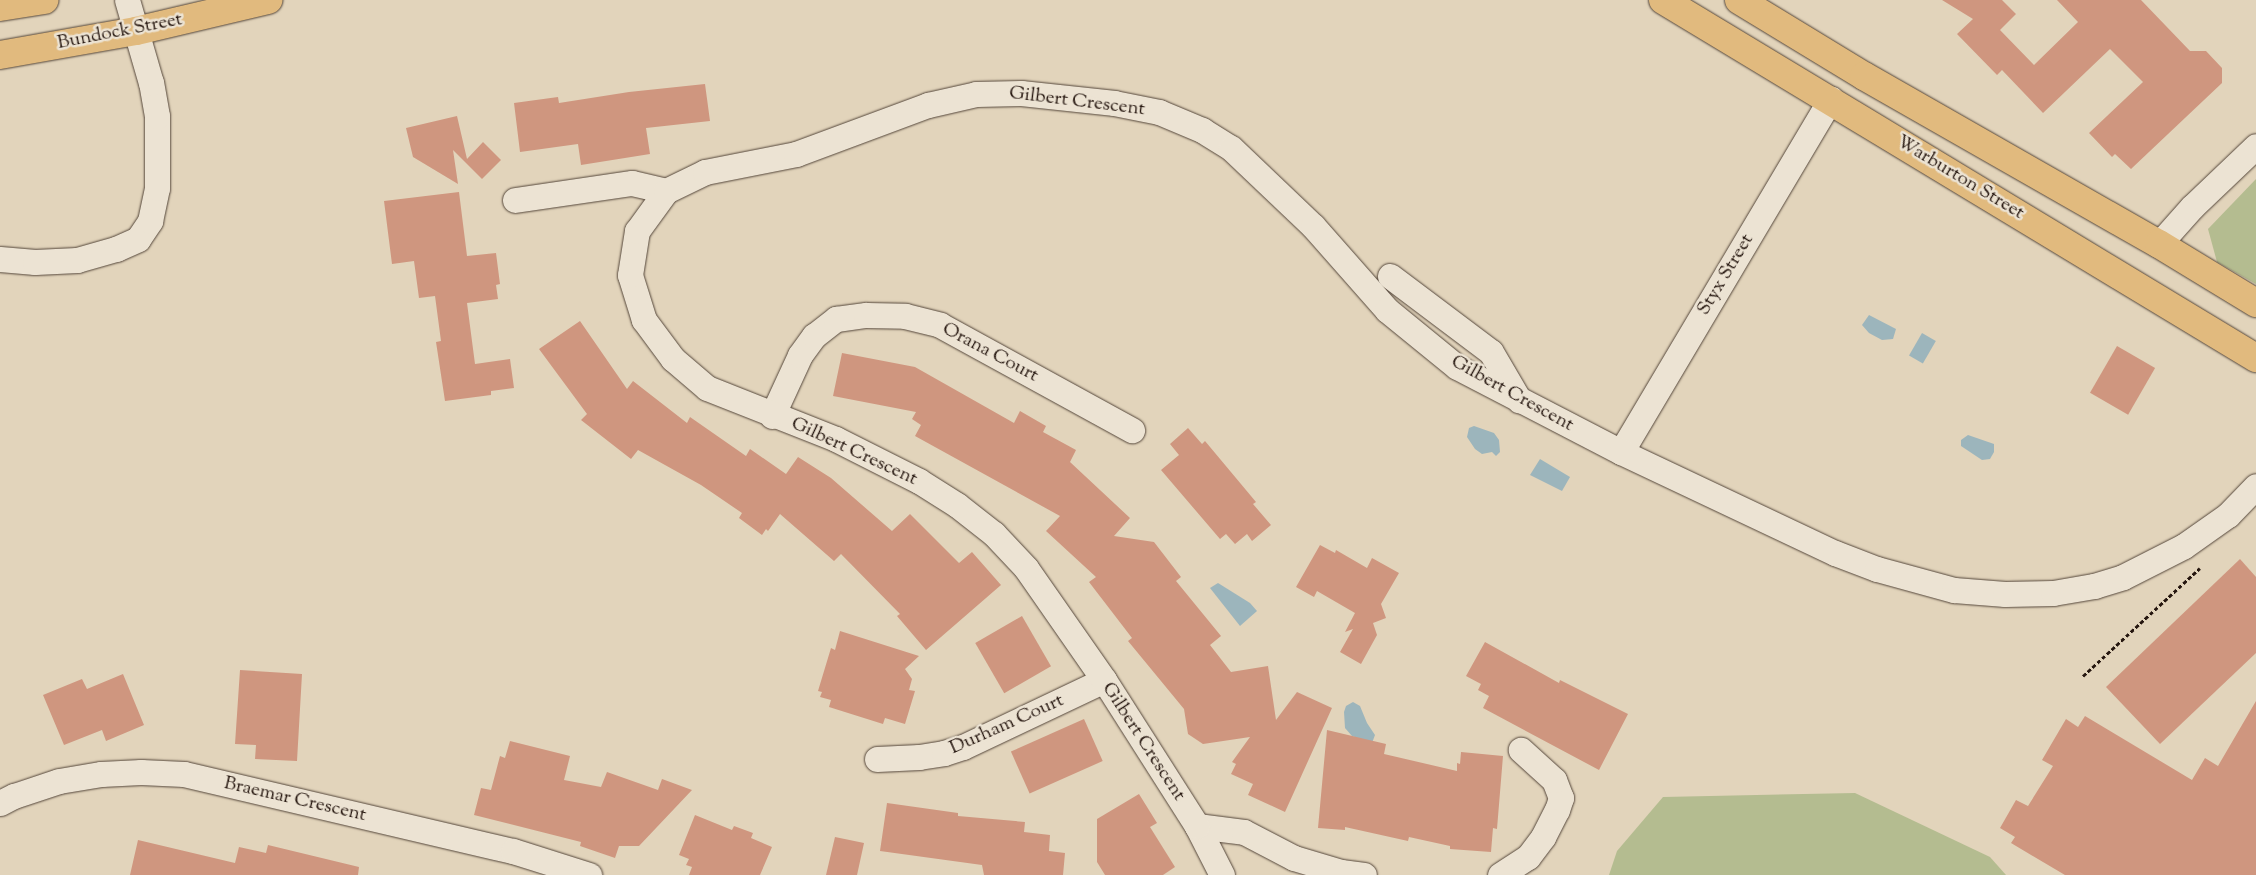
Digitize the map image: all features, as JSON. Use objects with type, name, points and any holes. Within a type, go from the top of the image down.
[{"type":"main road","points":[[0,7],[44,0]]},
{"type":"main road","name":"Bundock Street","points":[[0,55],[136,31],[268,0]]},
{"type":"main road","name":"Warburton Street","points":[[1663,0],[1831,99],[2256,358]]},
{"type":"main road","name":"Warburton Street","points":[[1739,0],[1864,76],[2159,244],[2256,302]]},
{"type":"street","points":[[0,259],[35,262],[77,260],[116,250],[138,239],[150,221],[157,188],[157,116],[127,0]]},
{"type":"street","name":"Gilbert Crescent","points":[[1222,875],[1197,826],[1104,680],[1026,568],[994,534],[957,505],[886,463],[836,440],[772,416],[707,388],[673,358],[644,320],[630,275],[637,231],[666,191],[705,172],[796,154],[928,104],[976,94],[1021,93],[1114,103],[1159,112],[1202,130],[1231,148],[1313,226],[1387,310],[1457,367],[1621,452],[1835,553],[1869,566],[1954,590],[2005,594],[2053,593],[2094,586],[2123,577],[2184,546],[2228,515],[2256,486]]},
{"type":"street","name":"Styx Street","points":[[1621,452],[1831,99]]},
{"type":"street","points":[[2159,244],[2192,207],[2256,146]]},
{"type":"street","points":[[514,200],[632,183],[666,191]]},
{"type":"street","points":[[1390,276],[1491,352],[1519,400]]},
{"type":"street","name":"Orana Court","points":[[772,416],[800,355],[814,336],[836,319],[866,315],[905,316],[940,325],[1132,430]]},
{"type":"street","name":"Durham Court","points":[[877,759],[919,757],[944,753],[963,747],[1104,680]]},
{"type":"street","points":[[1500,875],[1528,857],[1542,837],[1557,810],[1561,798],[1554,780],[1521,750]]},
{"type":"street","name":"Braemar Crescent","points":[[0,803],[14,796],[59,781],[101,774],[141,772],[184,774],[513,851],[589,875]]},
{"type":"street","points":[[1197,826],[1244,832],[1294,858],[1341,872],[1364,875]]},
{"type":"path","points":[[2083,676],[2205,564]]},
{"type":"green space","points":[[2256,179],[2256,284],[2217,262],[2208,229]]},
{"type":"green space","points":[[1855,793],[1990,857],[2006,875],[1609,875],[1617,851],[1663,797]]},
{"type":"water","points":[[1869,315],[1896,329],[1893,339],[1882,340],[1869,333],[1862,325]]},
{"type":"water","points":[[1922,333],[1936,341],[1923,364],[1909,356]]},
{"type":"water","points":[[1474,426],[1494,433],[1499,440],[1500,452],[1496,456],[1492,452],[1482,454],[1475,449],[1467,437],[1469,428]]},
{"type":"water","points":[[1968,435],[1994,444],[1994,452],[1990,459],[1982,460],[1961,446],[1961,440]]},
{"type":"water","points":[[1540,459],[1570,477],[1562,491],[1530,475]]},
{"type":"water","points":[[1218,583],[1250,603],[1257,611],[1240,626],[1210,588]]},
{"type":"water","points":[[1353,702],[1360,706],[1367,723],[1375,735],[1372,743],[1352,736],[1345,728],[1344,712],[1346,706]]},
{"type":"building","points":[[1942,0],[2002,0],[2016,14],[2000,30],[2034,65],[2078,22],[2057,0],[2141,0],[2190,51],[2206,51],[2222,68],[2222,83],[2131,169],[2115,154],[2112,157],[2089,133],[2143,82],[2110,49],[2043,113],[2002,70],[1997,75],[1957,34],[1973,19]]},
{"type":"building","points":[[705,84],[710,121],[646,128],[650,154],[581,165],[578,144],[520,152],[514,103],[558,97],[559,103],[629,92]]},
{"type":"building","points":[[457,116],[467,159],[483,142],[501,160],[482,179],[453,150],[458,184],[413,157],[406,128]]},
{"type":"building","points":[[459,192],[467,256],[496,253],[500,284],[496,285],[498,299],[467,303],[475,364],[510,359],[514,388],[491,391],[491,395],[445,401],[436,342],[441,341],[435,296],[419,298],[414,261],[392,264],[384,201]]},
{"type":"building","points":[[580,321],[627,389],[633,381],[687,423],[690,417],[746,456],[750,449],[786,474],[798,457],[831,478],[892,531],[910,514],[959,563],[972,552],[1001,585],[926,650],[897,616],[900,614],[841,554],[834,561],[780,514],[768,531],[766,529],[762,535],[739,518],[742,513],[701,485],[638,450],[631,459],[581,420],[587,414],[539,349]]},
{"type":"building","points":[[2117,346],[2155,368],[2128,415],[2090,393]]},
{"type":"building","points":[[842,353],[915,367],[1014,423],[1020,411],[1046,426],[1043,432],[1076,450],[1070,462],[1130,518],[1114,536],[1154,542],[1181,577],[1176,581],[1221,636],[1210,645],[1231,672],[1268,666],[1276,720],[1297,692],[1332,708],[1285,812],[1248,795],[1253,784],[1231,774],[1236,764],[1232,762],[1250,737],[1203,744],[1188,734],[1184,709],[1128,641],[1132,638],[1089,582],[1096,577],[1046,531],[1060,516],[915,436],[921,425],[912,419],[916,412],[833,396]]},
{"type":"building","points":[[1188,428],[1202,444],[1205,441],[1256,502],[1253,504],[1271,525],[1252,541],[1247,534],[1235,544],[1226,534],[1220,539],[1161,470],[1179,455],[1170,444]]},
{"type":"building","points":[[1320,545],[1335,553],[1336,550],[1367,568],[1372,558],[1399,573],[1381,604],[1386,618],[1373,623],[1377,635],[1361,664],[1340,652],[1353,629],[1345,632],[1355,613],[1317,591],[1314,597],[1296,587]]},
{"type":"building","points":[[2240,559],[2256,577],[2256,653],[2160,744],[2106,687]]},
{"type":"building","points":[[1022,616],[1051,666],[1004,693],[975,643]]},
{"type":"building","points":[[840,631],[919,656],[905,669],[912,679],[909,690],[915,691],[905,724],[885,718],[883,724],[829,707],[831,700],[820,697],[822,692],[818,691],[831,648],[835,650]]},
{"type":"building","points":[[1485,642],[1559,683],[1560,680],[1628,714],[1599,770],[1483,708],[1489,696],[1478,690],[1481,684],[1466,676]]},
{"type":"building","points":[[240,670],[302,674],[297,761],[255,759],[256,745],[235,744]]},
{"type":"building","points":[[123,674],[144,725],[106,741],[102,730],[64,745],[43,695],[82,679],[87,689]]},
{"type":"building","points":[[2256,701],[2256,875],[2065,875],[2011,843],[2015,837],[2000,828],[2016,800],[2028,806],[2053,766],[2042,760],[2066,719],[2078,727],[2085,716],[2192,780],[2205,758],[2218,766]]},
{"type":"building","points":[[1084,719],[1103,761],[1030,794],[1011,752]]},
{"type":"building","points":[[1327,730],[1386,744],[1384,754],[1457,771],[1457,763],[1460,764],[1461,752],[1503,756],[1497,829],[1493,828],[1491,852],[1450,849],[1450,846],[1409,837],[1408,841],[1345,827],[1345,830],[1318,828]]},
{"type":"building","points":[[510,741],[570,756],[564,780],[601,787],[607,772],[658,790],[662,779],[692,790],[639,846],[619,846],[615,858],[580,846],[581,842],[474,815],[481,788],[491,790],[500,756],[505,758]]},
{"type":"building","points":[[1139,794],[1157,823],[1150,827],[1175,867],[1163,875],[1105,875],[1097,862],[1097,819]]},
{"type":"building","points":[[887,803],[958,813],[958,816],[1025,822],[1024,832],[1050,835],[1049,851],[1065,853],[1063,875],[984,875],[982,865],[880,851]]},
{"type":"building","points":[[695,815],[732,830],[734,826],[753,833],[751,838],[772,847],[760,875],[689,875],[692,867],[686,865],[689,859],[679,855]]},
{"type":"building","points":[[835,837],[864,843],[857,875],[826,875]]},
{"type":"building","points":[[138,840],[235,863],[239,847],[266,853],[268,845],[359,867],[358,875],[130,875]]}]
